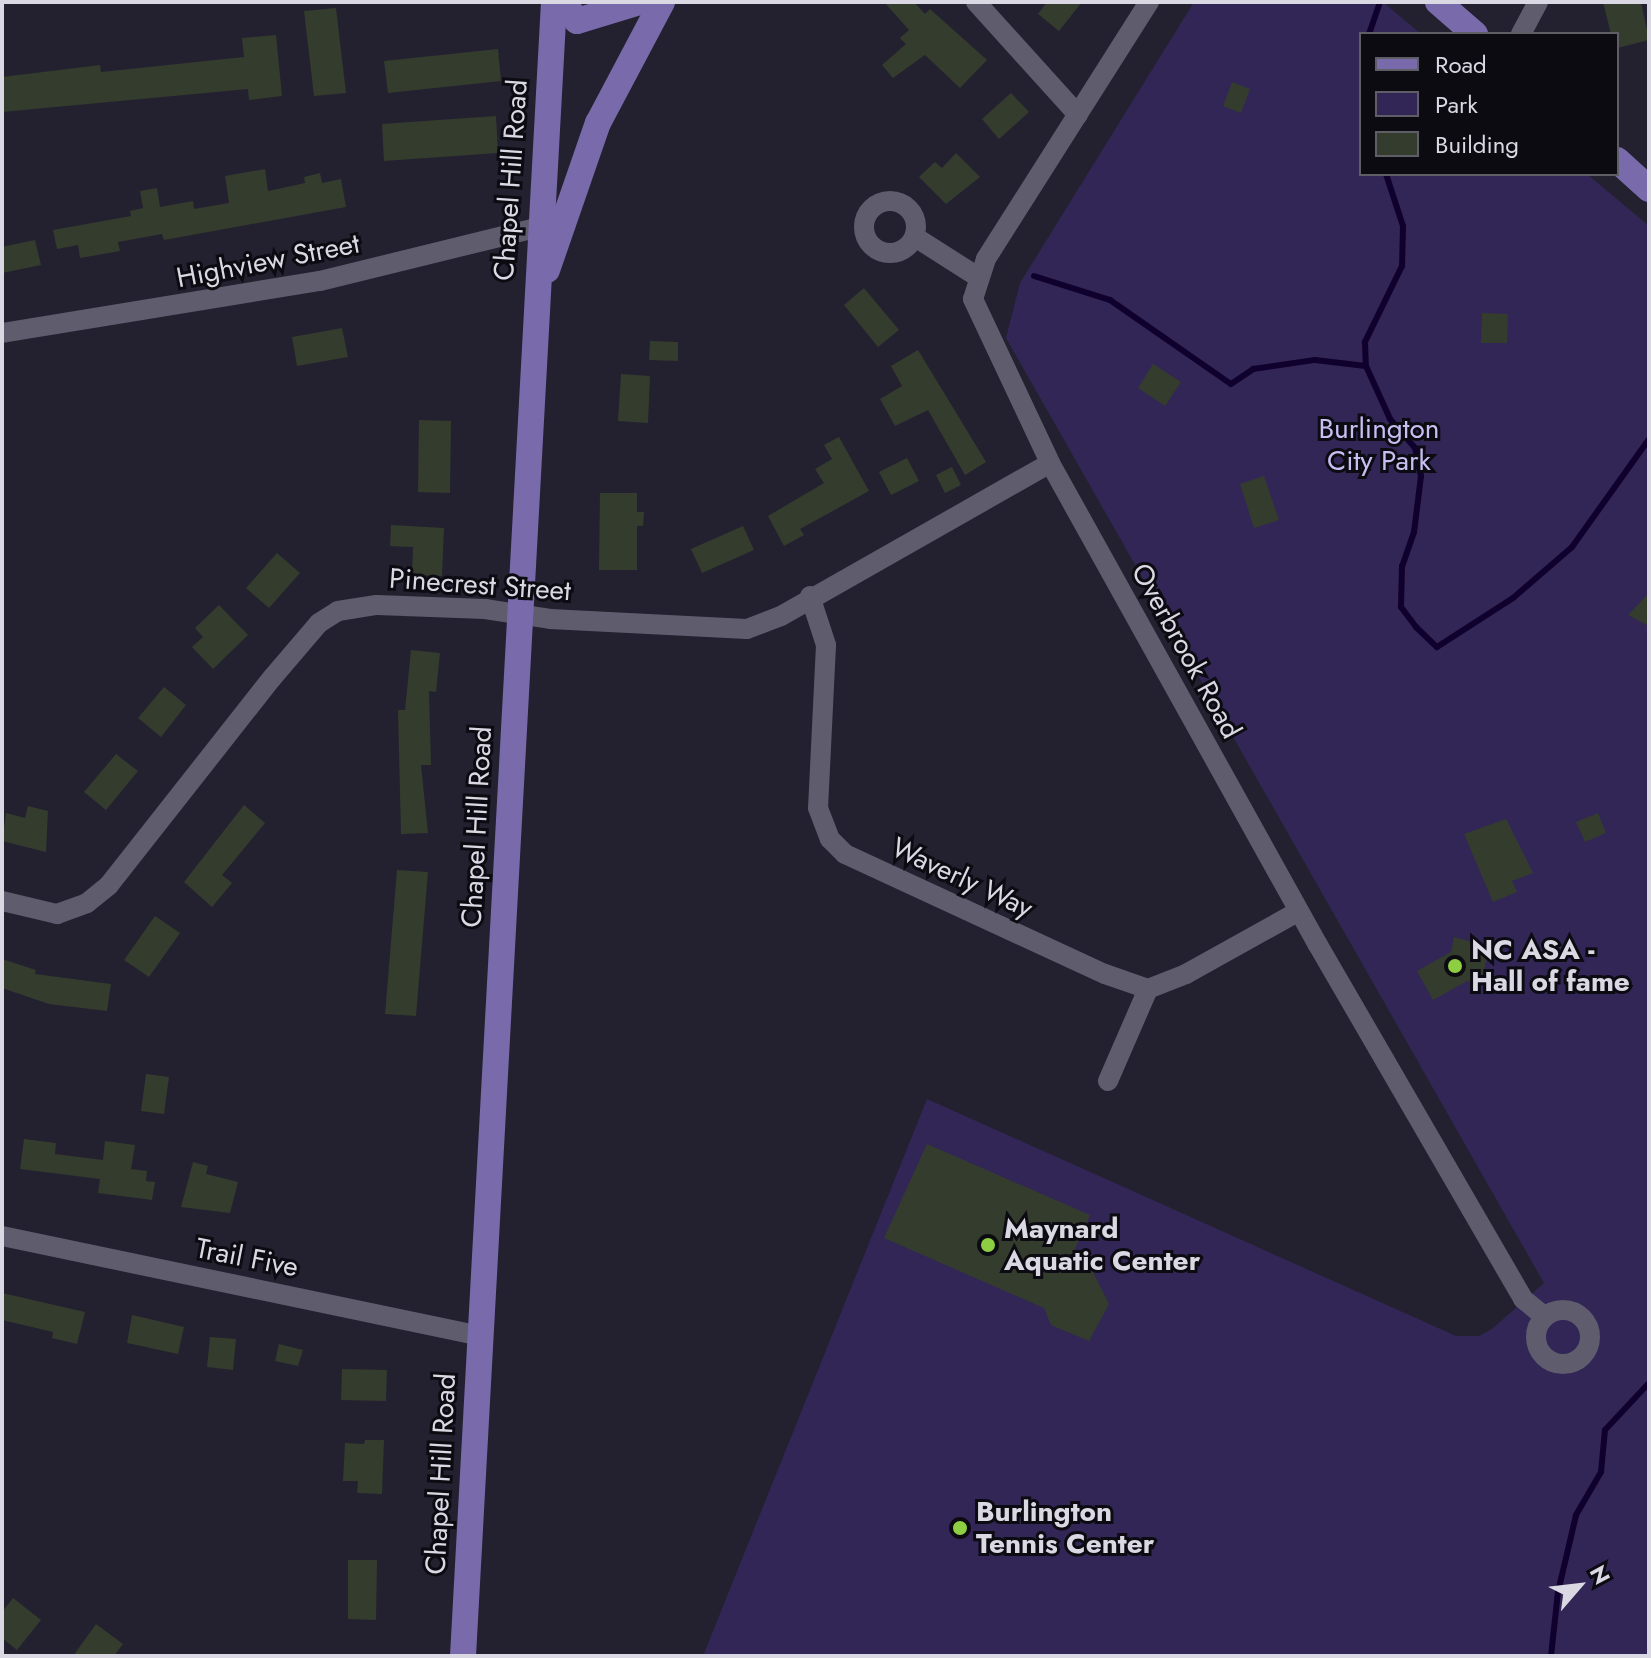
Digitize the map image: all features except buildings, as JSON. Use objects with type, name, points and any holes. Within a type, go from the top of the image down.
[{"type":"main road","name":"Chapel Hill Road","points":[[463,1656],[554,2]]},
{"type":"main road","points":[[564,2],[577,21],[640,2]]},
{"type":"main road","points":[[536,300],[598,123],[662,2]]},
{"type":"main road","points":[[1438,2],[1473,32]]},
{"type":"main road","points":[[1619,162],[1649,189]]},
{"type":"street","points":[[976,2],[1078,115]]},
{"type":"street","points":[[915,237],[978,277],[1149,2]]},
{"type":"street","points":[[1522,32],[1538,2]]},
{"type":"street","name":"Highview Street","points":[[2,333],[320,281],[540,227]]},
{"type":"street","name":"Overbrook Road","points":[[978,277],[973,299],[1050,463],[1299,911],[1523,1299],[1545,1317]]},
{"type":"street","name":"Pinecrest Street","points":[[2,901],[57,914],[87,903],[109,885],[272,678],[319,623],[338,611],[377,605],[747,629],[781,616],[810,596],[1050,463]]},
{"type":"street","name":"Waverly Way","points":[[810,596],[826,645],[818,808],[830,839],[845,854],[884,874],[1148,989]]},
{"type":"street","points":[[1108,1081],[1148,989],[1186,974],[1299,911]]},
{"type":"street","name":"Trail Five","points":[[2,1236],[480,1336]]},
{"type":"green space","name":"Burlington City Park","points":[[1194,2],[1383,2],[1419,32],[1359,32],[1359,176],[1589,176],[1649,226],[1649,1656],[703,1656],[927,1099],[1456,1336],[1479,1336],[1492,1329],[1544,1283],[1006,338],[1020,283]]},
{"type":"waterway","points":[[1370,32],[1380,2]]},
{"type":"waterway","points":[[1387,176],[1403,226],[1402,266],[1365,342],[1366,366],[1390,419],[1415,448],[1421,476],[1414,532],[1402,566],[1401,607],[1416,627],[1437,647],[1513,598],[1572,547],[1649,439]]},
{"type":"waterway","points":[[1034,276],[1110,300],[1231,384],[1253,369],[1315,360],[1366,366]]},
{"type":"waterway","points":[[1551,1656],[1558,1592],[1576,1515],[1601,1472],[1605,1430],[1649,1383]]},
{"type":"place","name":"NC ASA - Hall of fame","points":[[1455,966]]},
{"type":"place","name":"Maynard Aquatic Center","points":[[988,1245]]},
{"type":"place","name":"Burlington Tennis Center","points":[[960,1528]]}]
